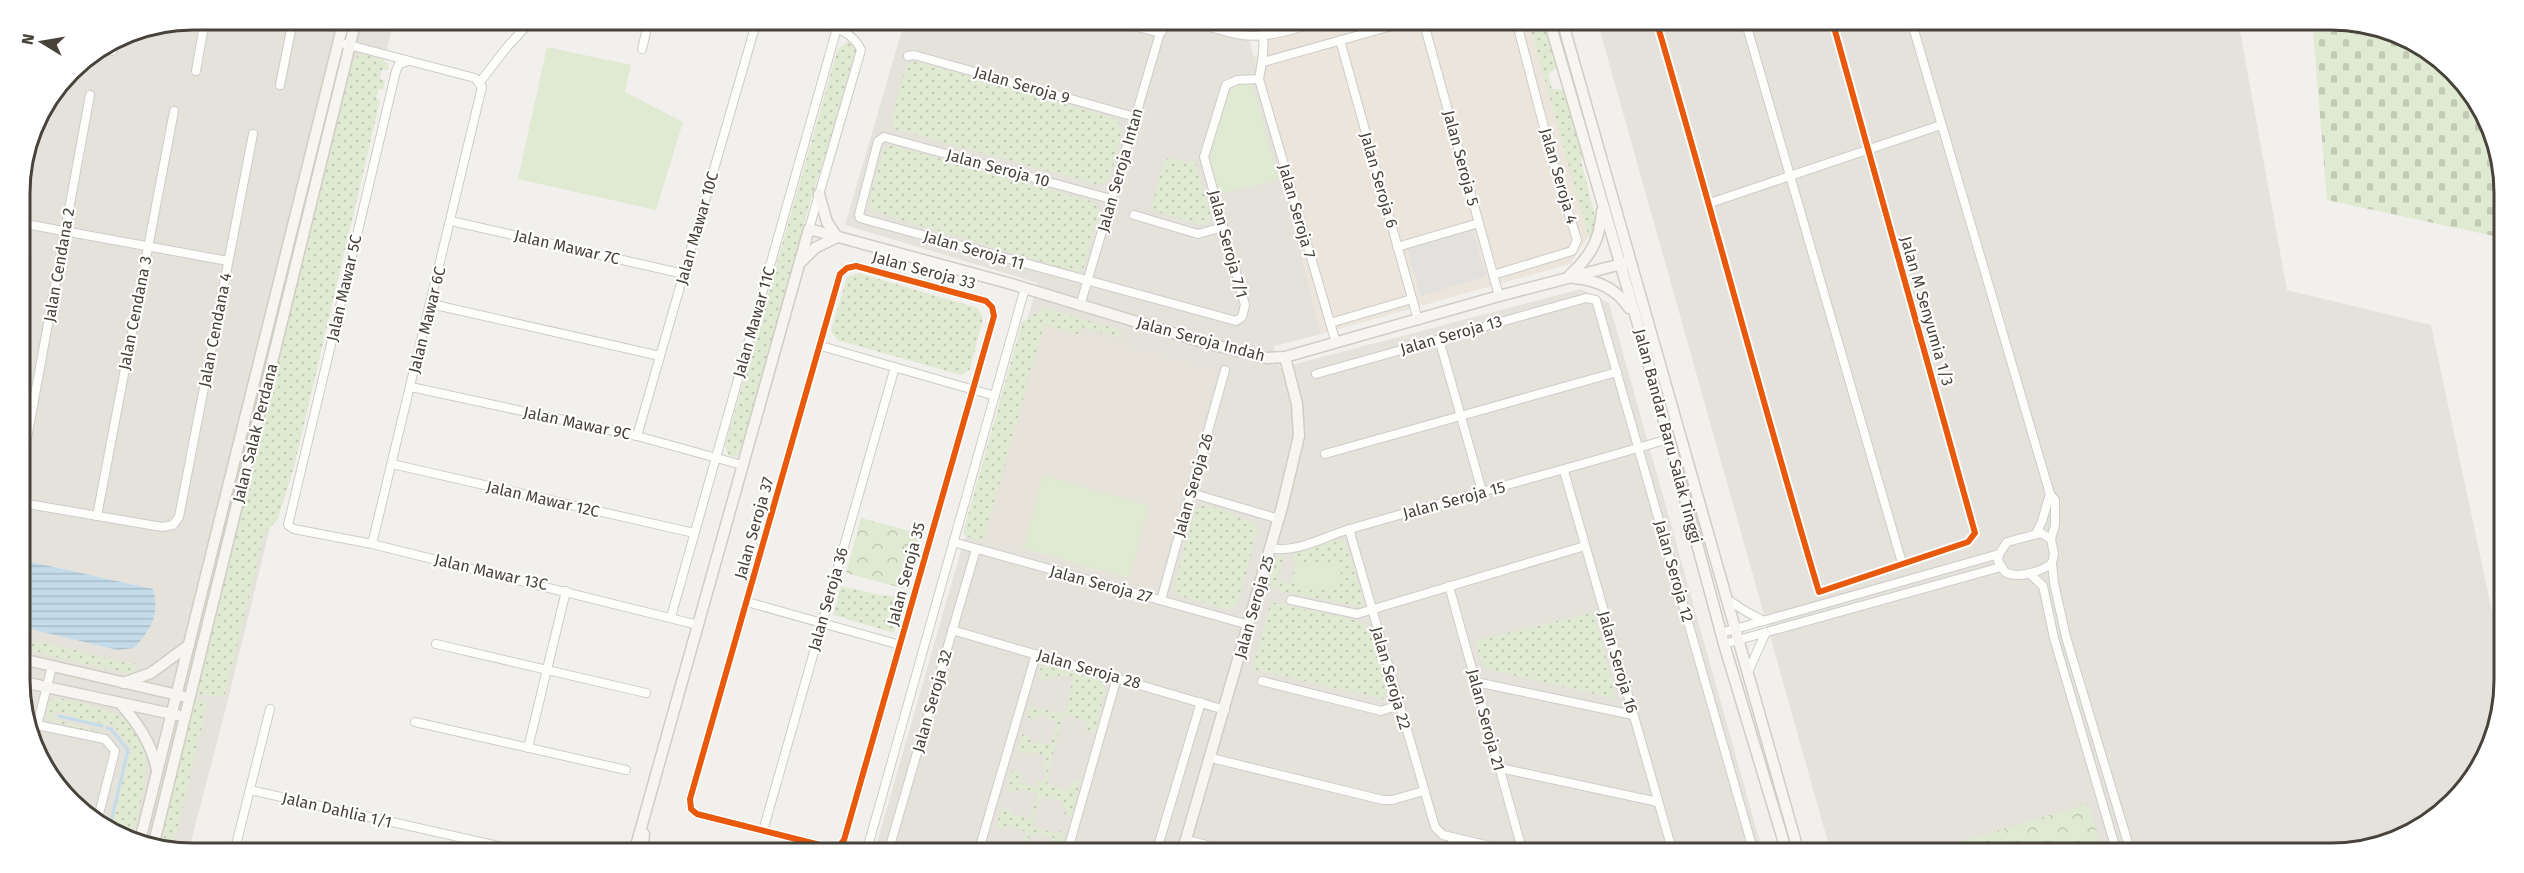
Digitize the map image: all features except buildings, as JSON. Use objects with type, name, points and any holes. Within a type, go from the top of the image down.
[{"type":"street","points":[[196,71],[203,30]]},
{"type":"street","points":[[280,85],[291,30]]},
{"type":"street","name":"Jalan Salak Perdana","points":[[142,834],[342,30]]},
{"type":"street","name":"Jalan Salak Perdana","points":[[155,838],[354,30]]},
{"type":"street","points":[[339,42],[406,62],[475,78],[480,82],[523,30]]},
{"type":"street","points":[[642,49],[647,30]]},
{"type":"street","name":"Jalan Mawar 10C","points":[[638,436],[754,30]]},
{"type":"street","name":"Jalan Mawar 11C","points":[[670,617],[836,30]]},
{"type":"street","points":[[637,843],[647,798],[861,50],[853,37],[841,30]]},
{"type":"street","points":[[1149,30],[1160,33],[1163,30]]},
{"type":"street","points":[[1219,30],[1242,35],[1281,30]]},
{"type":"street","points":[[1258,79],[1263,62],[1263,30]]},
{"type":"street","points":[[1263,62],[1376,30]]},
{"type":"street","name":"Jalan Seroja 5","points":[[1426,30],[1499,296]]},
{"type":"street","name":"Jalan Seroja 4","points":[[1493,275],[1572,252],[1577,240],[1553,162],[1519,30]]},
{"type":"street","name":"Jalan Bandar Baru Salak Tinggi","points":[[1552,30],[1603,204],[1625,263],[1637,321],[1668,440],[1723,639],[1784,843]]},
{"type":"street","name":"Jalan Bandar Baru Salak Tinggi","points":[[1565,30],[1625,263],[1738,634],[1796,843]]},
{"type":"street","points":[[1659,30],[1710,203],[1785,481],[1819,592],[1902,563],[1748,30]]},
{"type":"street","name":"Jalan M Senyumia 1/3","points":[[1835,30],[1975,533],[1968,542],[1902,563]]},
{"type":"street","points":[[1914,30],[2050,494],[2055,500],[2057,509],[2051,539],[2054,554],[2052,563],[2054,583],[2066,636],[2127,843]]},
{"type":"street","name":"Jalan Seroja Intan","points":[[1080,306],[1160,33]]},
{"type":"street","name":"Jalan Seroja 6","points":[[1340,40],[1418,320]]},
{"type":"street","name":"Jalan Seroja 9","points":[[908,56],[914,55],[1135,117]]},
{"type":"street","name":"Jalan Mawar 5C","points":[[288,520],[396,71],[399,64],[406,62]]},
{"type":"street","name":"Jalan Seroja 7/1","points":[[1087,282],[1236,321],[1242,317],[1245,306],[1204,157],[1226,85],[1236,80],[1258,79]]},
{"type":"street","name":"Jalan Seroja 7","points":[[1258,79],[1336,343]]},
{"type":"street","name":"Jalan Mawar 6C","points":[[372,544],[451,221],[480,96],[480,82]]},
{"type":"street","name":"Jalan Cendana 2","points":[[30,422],[90,95]]},
{"type":"street","name":"Jalan Cendana 3","points":[[97,516],[174,111]]},
{"type":"street","points":[[1710,203],[1941,125]]},
{"type":"street","name":"Jalan Cendana 4","points":[[97,516],[162,527],[173,525],[179,517],[253,134]]},
{"type":"street","name":"Jalan Seroja 10","points":[[860,218],[859,211],[878,141],[884,137],[1111,199]]},
{"type":"street","points":[[800,263],[815,248],[837,237],[827,222],[819,194]]},
{"type":"street","points":[[1568,278],[1591,254],[1596,245],[1603,204]]},
{"type":"street","points":[[1134,215],[1198,234],[1223,227]]},
{"type":"street","name":"Jalan Seroja 11","points":[[860,218],[1087,282]]},
{"type":"street","name":"Jalan Mawar 7C","points":[[451,221],[684,274]]},
{"type":"street","points":[[1397,247],[1479,223]]},
{"type":"street","points":[[30,225],[228,261]]},
{"type":"street","name":"Jalan Seroja Indah","points":[[809,229],[1025,288],[1235,350],[1267,357],[1285,357],[1625,263]]},
{"type":"street","name":"Jalan Seroja 33","points":[[847,268],[856,266],[986,301],[992,307]]},
{"type":"street","name":"Jalan Seroja 37","points":[[763,831],[697,814],[691,809],[690,799],[840,274],[847,268]]},
{"type":"street","points":[[1568,278],[1586,279],[1613,290],[1623,298],[1637,321]]},
{"type":"street","points":[[869,843],[1025,288]]},
{"type":"street","name":"Jalan Seroja 13","points":[[1316,374],[1586,298]]},
{"type":"street","name":"Jalan Seroja 12","points":[[1586,298],[1596,300],[1751,843]]},
{"type":"street","points":[[1330,322],[1412,299]]},
{"type":"street","points":[[431,304],[660,356]]},
{"type":"street","name":"Jalan Seroja 35","points":[[841,843],[844,840],[994,316],[992,307]]},
{"type":"street","points":[[1439,339],[1482,491]]},
{"type":"street","points":[[820,346],[995,396]]},
{"type":"street","name":"Jalan Seroja 25","points":[[1185,843],[1271,548],[1299,436],[1297,404],[1285,357]]},
{"type":"street","name":"Jalan Seroja 36","points":[[763,831],[895,367]]},
{"type":"street","name":"Jalan Seroja 26","points":[[1161,600],[1226,370]]},
{"type":"street","points":[[1325,454],[1617,372]]},
{"type":"street","name":"Jalan Mawar 9C","points":[[411,387],[638,436],[742,465]]},
{"type":"street","name":"Jalan Seroja 15","points":[[1271,548],[1283,551],[1349,529],[1482,491],[1564,471],[1668,440]]},
{"type":"street","name":"Jalan Mawar 12C","points":[[392,464],[694,533]]},
{"type":"street","name":"Jalan Seroja 16","points":[[1564,471],[1670,843]]},
{"type":"street","points":[[1191,493],[1279,519]]},
{"type":"street","points":[[2036,534],[2050,494]]},
{"type":"street","points":[[30,504],[97,516]]},
{"type":"street","name":"Jalan Mawar 13C","points":[[288,520],[288,525],[294,529],[372,544],[698,625]]},
{"type":"street","name":"Jalan Seroja 22","points":[[1349,529],[1435,827],[1443,836],[1453,838]]},
{"type":"street","points":[[1723,639],[1765,621],[1999,554],[2007,542],[2041,533],[2051,539]]},
{"type":"street","name":"Jalan Seroja 27","points":[[953,542],[1249,625]]},
{"type":"street","points":[[1291,600],[1357,614],[1585,546]]},
{"type":"street","name":"Jalan Seroja 32","points":[[891,843],[976,549]]},
{"type":"street","points":[[1999,554],[2001,567],[2010,574],[2029,573],[2052,563]]},
{"type":"street","points":[[1738,634],[1766,632],[2001,567]]},
{"type":"street","points":[[2029,573],[2043,586],[2054,638],[2114,843]]},
{"type":"street","name":"Jalan Seroja 21","points":[[1449,586],[1519,843]]},
{"type":"street","points":[[528,748],[566,591]]},
{"type":"street","points":[[1727,598],[1745,611],[1765,621]]},
{"type":"street","points":[[747,602],[900,645]]},
{"type":"street","name":"Jalan Seroja 28","points":[[952,630],[1225,710]]},
{"type":"street","points":[[1748,672],[1766,632]]},
{"type":"street","points":[[436,644],[646,693]]},
{"type":"street","points":[[123,683],[151,673],[189,645]]},
{"type":"street","points":[[981,843],[1036,654]]},
{"type":"street","points":[[30,661],[188,698]]},
{"type":"street","points":[[52,666],[38,725],[105,739],[115,751],[99,814]]},
{"type":"street","points":[[1070,843],[1117,677]]},
{"type":"street","points":[[1262,681],[1381,711],[1399,705]]},
{"type":"street","points":[[1476,682],[1633,715]]},
{"type":"street","points":[[30,683],[184,717]]},
{"type":"street","points":[[1159,843],[1201,702]]},
{"type":"street","points":[[120,703],[145,734],[153,753],[157,772]]},
{"type":"street","points":[[237,843],[270,709]]},
{"type":"street","points":[[415,722],[626,770]]},
{"type":"street","points":[[1211,758],[1383,800],[1392,800],[1424,791]]},
{"type":"street","points":[[1500,768],[1658,802]]},
{"type":"street","name":"Jalan Dahlia 1/1","points":[[250,790],[481,843]]},
{"type":"street","points":[[643,843],[647,798]]},
{"type":"street","name":"Jalan Seroja 35","points":[[763,831],[812,843]]},
{"type":"street","points":[[1452,843],[1453,838],[1476,843]]},
{"type":"street","points":[[1186,840],[1199,843]]},
{"type":"shaded area","points":[[193,30],[392,30],[226,708],[191,843],[171,842],[140,834],[102,816],[70,788],[57,771],[39,733],[30,691],[30,182],[42,130],[57,102],[85,70],[102,57],[140,39],[171,31]]},
{"type":"shaded area","points":[[902,30],[1247,30],[1321,334],[1274,346],[1280,368],[1581,289],[1609,303],[1760,843],[877,843],[1038,283],[845,225]]},
{"type":"shaded area","points":[[1264,30],[1531,30],[1589,236],[1570,264],[1321,334],[1253,57],[1268,47]]},
{"type":"shaded area","points":[[1600,30],[2240,30],[2287,290],[2431,325],[2494,616],[2493,702],[2485,733],[2477,752],[2467,771],[2454,788],[2439,803],[2413,821],[2394,831],[2342,843],[1828,843]]},
{"type":"shaded area","points":[[1472,227],[1486,276],[1421,296],[1406,246]]},
{"type":"shaded area","points":[[1028,318],[1217,372],[1156,591],[966,533]]},
{"type":"green space","points":[[1531,30],[1547,30],[1558,66],[1548,75],[1552,89],[1564,90],[1583,154],[1581,161],[1596,220],[1591,245]]},
{"type":"green space","points":[[2313,30],[2363,33],[2384,39],[2422,57],[2454,85],[2467,102],[2485,140],[2493,171],[2494,236],[2327,200]]},
{"type":"green space","points":[[849,41],[854,42],[857,47],[850,77],[809,206],[740,453],[736,457],[729,456],[725,446],[838,48]]},
{"type":"green space","points":[[547,47],[631,65],[625,92],[683,122],[656,210],[518,179]]},
{"type":"green space","points":[[369,53],[381,58],[389,66],[388,70],[380,70],[379,77],[385,82],[376,98],[380,101],[293,471],[277,521],[265,532],[225,694],[218,697],[197,694],[352,63],[359,54]]},
{"type":"green space","points":[[915,61],[1117,119],[1122,132],[1109,180],[1099,185],[895,129],[891,120],[906,66]]},
{"type":"green space","points":[[1252,82],[1279,180],[1219,194],[1211,158],[1216,128],[1230,92],[1238,84]]},
{"type":"green space","points":[[892,145],[1094,202],[1099,211],[1083,269],[1076,272],[871,211],[868,204],[883,150]]},
{"type":"green space","points":[[1168,157],[1186,162],[1195,160],[1211,214],[1210,221],[1202,225],[1151,210],[1164,160]]},
{"type":"green space","points":[[858,273],[978,308],[983,318],[970,369],[961,375],[837,340],[831,331],[847,277]]},
{"type":"green space","points":[[1045,308],[1118,329],[1124,339],[1081,327],[1078,334],[1044,325],[983,542],[964,535],[964,529],[1022,322]]},
{"type":"green space","points":[[1043,475],[1149,506],[1129,578],[1023,548]]},
{"type":"green space","points":[[1206,504],[1255,523],[1258,528],[1238,604],[1229,610],[1178,595],[1174,587],[1195,510]]},
{"type":"green space","points":[[861,518],[921,534],[906,589],[846,573]]},
{"type":"green space","points":[[1337,539],[1345,542],[1365,605],[1363,607],[1281,591],[1266,584],[1273,563],[1280,556],[1284,557],[1277,580],[1291,583],[1295,564],[1292,555]]},
{"type":"green space","points":[[1297,562],[1341,566],[1340,590],[1295,585]]},
{"type":"green space","points":[[841,586],[880,595],[903,597],[894,633],[833,615]]},
{"type":"green space","points":[[1271,602],[1360,621],[1371,631],[1388,690],[1383,699],[1252,669]]},
{"type":"green space","points":[[1594,612],[1616,699],[1487,669],[1482,663],[1475,641]]},
{"type":"green space","points":[[38,641],[126,663],[135,663],[137,670],[130,674],[30,651],[30,644]]},
{"type":"green space","points":[[1047,664],[1101,681],[1105,689],[1095,732],[1085,730],[1087,721],[1064,715],[1048,771],[1050,772],[1047,784],[1066,791],[1068,786],[1072,787],[1074,780],[1080,781],[1072,817],[1064,815],[1066,808],[1062,807],[1063,801],[1040,798],[1032,827],[1058,834],[1059,831],[1065,833],[1063,843],[1052,842],[1053,837],[1030,834],[1027,843],[1023,843],[1026,832],[1008,825],[1006,830],[996,827],[1002,808],[1012,811],[1011,815],[1031,818],[1037,795],[1019,788],[1017,793],[1006,789],[1012,770],[1022,774],[1020,783],[1036,787],[1037,780],[1044,782],[1047,770],[1043,769],[1046,757],[1029,750],[1027,755],[1017,752],[1022,734],[1031,738],[1031,742],[1051,745],[1057,722],[1039,714],[1037,720],[1027,717],[1030,706],[1064,714],[1073,678],[1060,674],[1058,678],[1050,676],[1049,681],[1038,677],[1041,666]]},
{"type":"green space","points":[[53,699],[63,699],[94,706],[117,715],[133,727],[142,742],[146,760],[142,799],[133,831],[112,821],[131,748],[114,726],[83,720],[56,710],[54,719],[110,734],[108,736],[50,721],[45,715],[48,704]]},
{"type":"green space","points":[[195,700],[208,702],[174,842],[160,839]]},
{"type":"green space","points":[[2088,804],[2100,843],[1954,843]]},
{"type":"water","points":[[30,562],[153,589],[155,614],[149,628],[134,648],[118,650],[30,629]]},
{"type":"waterway","points":[[59,716],[102,726]]},
{"type":"waterway","points":[[107,728],[111,729],[128,750],[111,821]]},
{"type":"cycle path","points":[[1659,30],[1819,592],[1968,542],[1975,533],[1835,30]]},
{"type":"cycle path","points":[[842,843],[994,316],[992,307],[986,301],[856,266]]},
{"type":"cycle path","points":[[812,843],[697,814],[691,809],[690,799],[840,274],[847,268],[856,266]]}]
